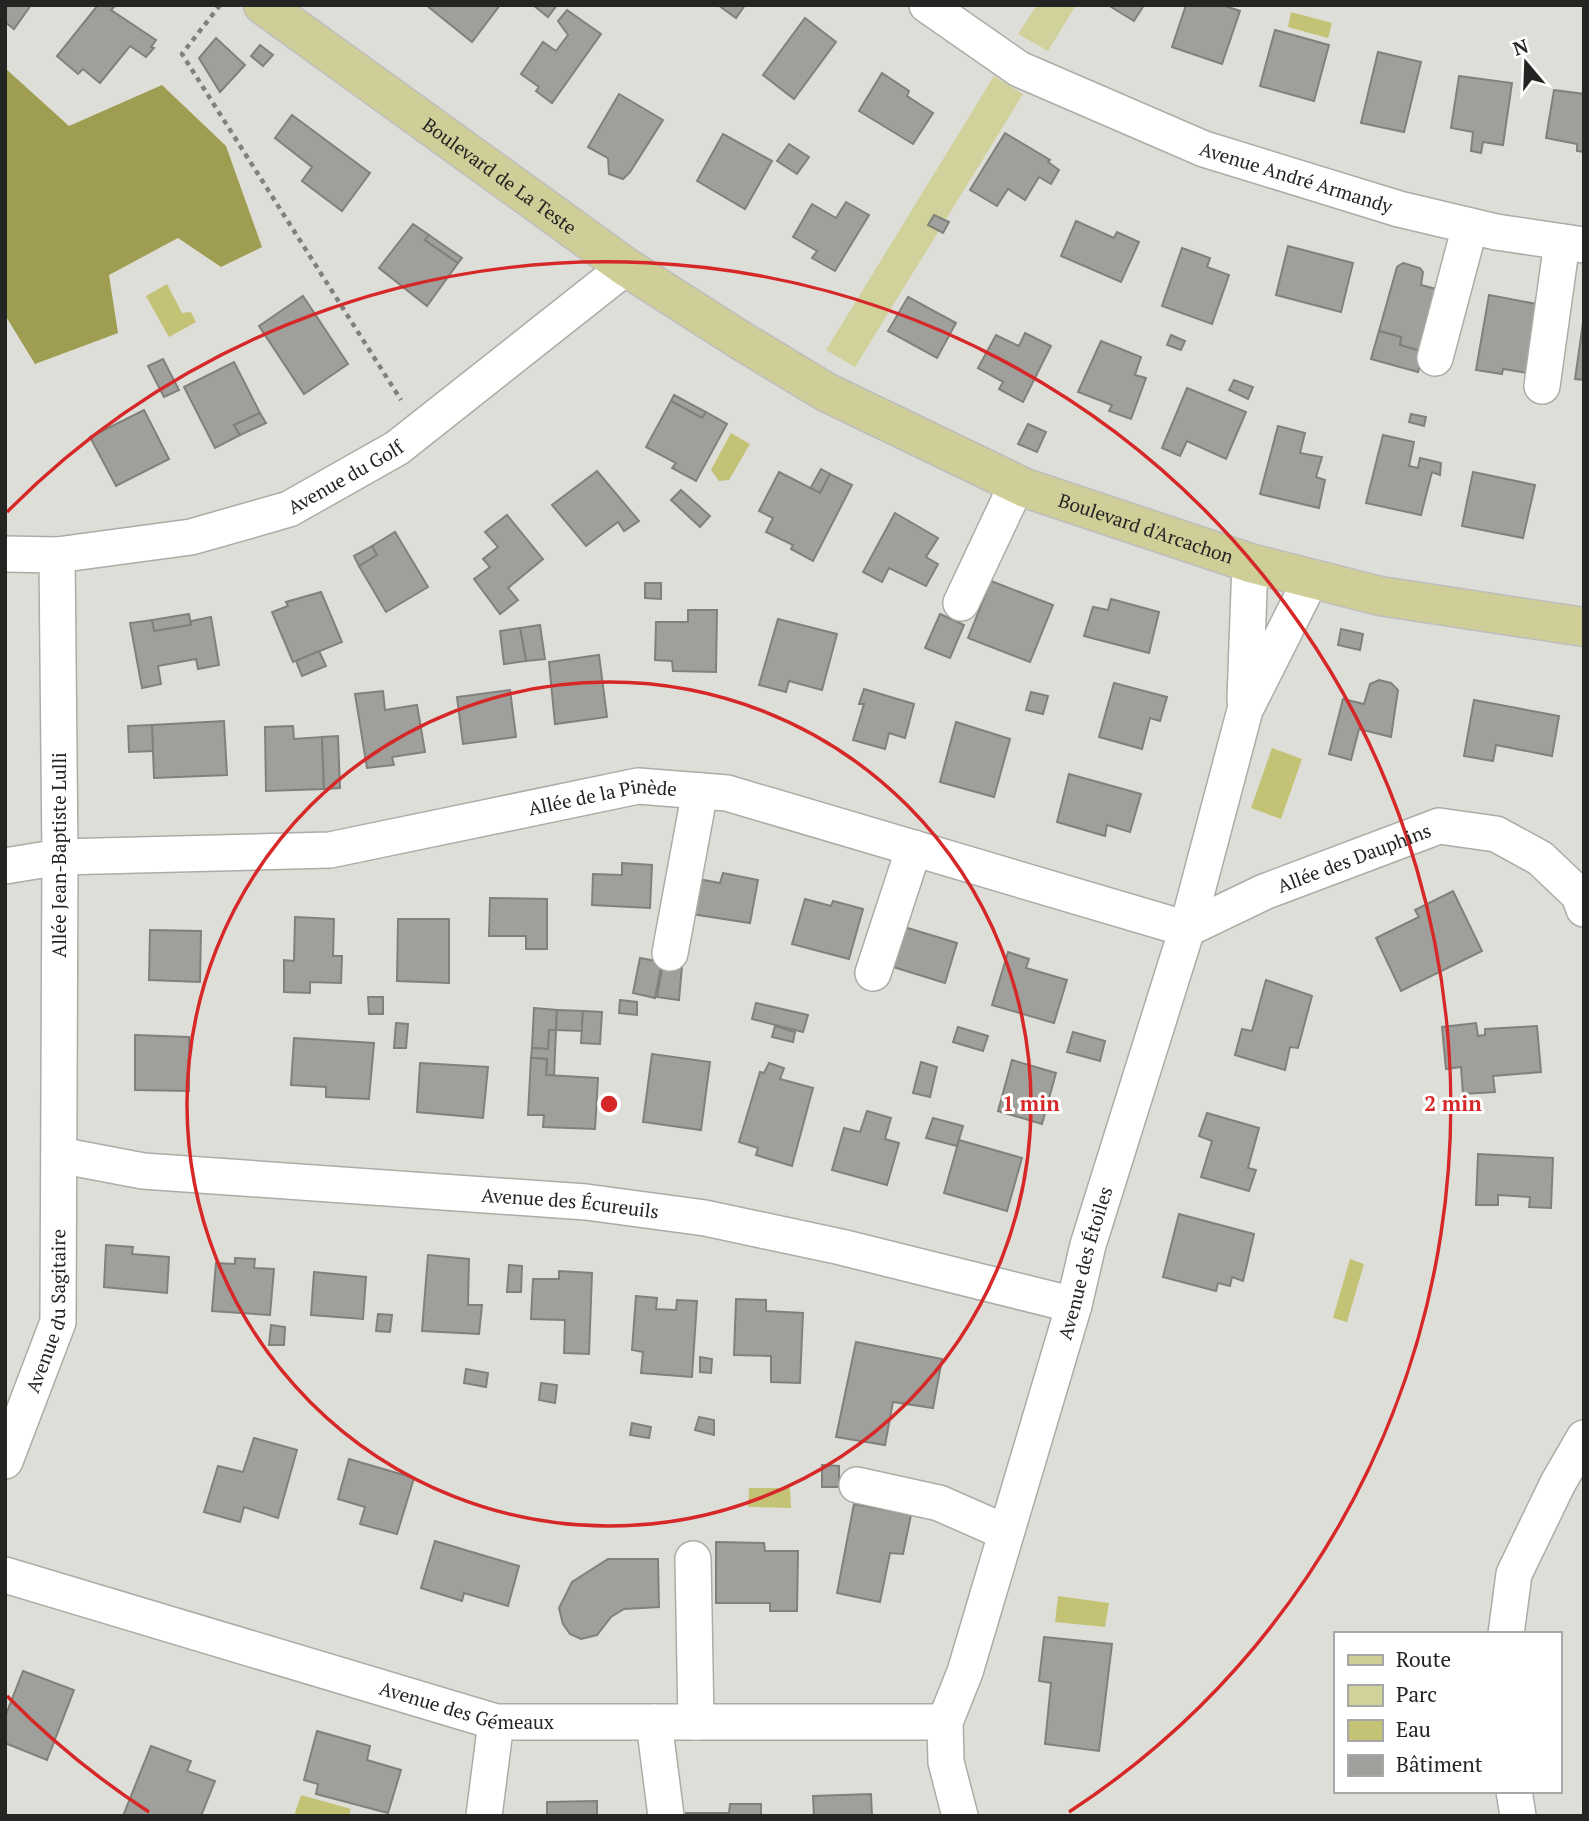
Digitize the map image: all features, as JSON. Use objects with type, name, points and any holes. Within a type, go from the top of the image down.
[{"type":"main road","name":"Boulevard de La Teste","points":[[264,5],[297,16],[626,267],[740,340]]},
{"type":"main road","name":"Boulevard d'Arcachon","points":[[740,340],[827,392],[1017,484],[1250,564],[1380,596],[1584,627]]},
{"type":"street","name":"Avenue André Armandy","points":[[927,5],[1019,69],[1204,149],[1399,209],[1470,226],[1573,244]]},
{"type":"street","points":[[1435,358],[1470,226]]},
{"type":"street","points":[[1542,386],[1573,244]]},
{"type":"street","name":"Avenue du Golf","points":[[5,554],[57,555],[191,537],[289,509],[397,448],[626,267]]},
{"type":"street","points":[[961,603],[1017,484]]},
{"type":"street","name":"Allée Jean-Baptiste Lulli","points":[[57,555],[59,1155]]},
{"type":"street","name":"Avenue des Étoiles","points":[[1245,710],[1250,564]]},
{"type":"street","name":"Avenue des Étoiles","points":[[960,1816],[946,1762],[945,1722],[965,1672],[1074,1305],[1088,1245],[1186,929],[1245,710],[1311,579]]},
{"type":"street","name":"Allée de la Pinède","points":[[5,866],[60,857],[330,850],[638,786],[727,793],[1186,929]]},
{"type":"street","points":[[670,953],[700,791]]},
{"type":"street","name":"Allée des Dauphins","points":[[1186,929],[1264,892],[1439,826],[1496,834],[1540,858],[1579,895],[1584,909]]},
{"type":"street","points":[[865,970],[906,846]]},
{"type":"street","name":"Avenue des Écureuils","points":[[59,1155],[143,1171],[586,1202],[705,1218],[841,1247],[1074,1305]]},
{"type":"street","name":"Avenue du Sagitaire","points":[[5,1461],[58,1322],[59,1155]]},
{"type":"street","points":[[1506,1632],[1514,1574],[1558,1483],[1584,1438]]},
{"type":"street","points":[[857,1485],[939,1503],[1005,1532]]},
{"type":"street","points":[[693,1559],[696,1722]]},
{"type":"street","name":"Avenue des Gémeaux","points":[[5,1575],[496,1722],[945,1722]]},
{"type":"street","points":[[484,1816],[496,1722]]},
{"type":"street","points":[[654,1722],[666,1816]]},
{"type":"street","points":[[1514,1793],[1518,1816]]},
{"type":"path","points":[[220,5],[182,54],[419,430]]},
{"type":"green space","points":[[1037,5],[1076,5],[1048,51],[1018,34]]},
{"type":"green space","points":[[994,76],[1023,94],[855,367],[826,350]]},
{"type":"shaded area","points":[[5,68],[69,126],[162,85],[226,146],[262,247],[221,267],[178,238],[109,275],[118,333],[35,364],[5,315]]},
{"type":"water","points":[[1291,12],[1332,23],[1328,38],[1288,27]]},
{"type":"water","points":[[167,284],[182,313],[191,312],[196,322],[169,337],[146,296]]},
{"type":"water","points":[[731,433],[750,444],[729,480],[719,481],[711,470]]},
{"type":"water","points":[[1272,748],[1302,759],[1281,819],[1251,808]]},
{"type":"water","points":[[1350,1259],[1364,1264],[1347,1322],[1333,1318]]},
{"type":"water","points":[[749,1488],[790,1488],[791,1508],[748,1507]]},
{"type":"water","points":[[1058,1596],[1109,1603],[1105,1627],[1055,1622]]},
{"type":"water","points":[[301,1795],[351,1809],[349,1816],[294,1816]]},
{"type":"building","points":[[5,5],[31,5],[14,29],[5,22]]},
{"type":"building","points":[[98,5],[116,5],[111,10],[156,40],[151,47],[154,48],[146,57],[130,46],[100,83],[83,69],[78,74],[57,56]]},
{"type":"building","points":[[426,5],[500,5],[472,42]]},
{"type":"building","points":[[533,5],[557,5],[548,17]]},
{"type":"building","points":[[718,5],[745,5],[736,18]]},
{"type":"building","points":[[1108,5],[1144,5],[1134,21]]},
{"type":"building","points":[[1186,5],[1222,5],[1240,11],[1222,64],[1172,47]]},
{"type":"building","points":[[567,10],[601,34],[552,103],[536,91],[539,87],[521,74],[543,42],[556,51],[568,35],[558,21]]},
{"type":"building","points":[[805,18],[836,42],[794,99],[763,75]]},
{"type":"building","points":[[1275,30],[1329,45],[1314,101],[1260,86]]},
{"type":"building","points":[[216,38],[245,65],[220,92],[199,58]]},
{"type":"building","points":[[260,45],[273,55],[263,66],[251,56]]},
{"type":"building","points":[[1378,52],[1421,62],[1404,132],[1361,123]]},
{"type":"building","points":[[882,73],[909,91],[907,96],[933,113],[913,144],[859,111]]},
{"type":"building","points":[[1459,76],[1512,83],[1503,145],[1483,142],[1481,153],[1471,151],[1473,132],[1451,128]]},
{"type":"building","points":[[1554,90],[1584,94],[1584,152],[1577,151],[1577,144],[1546,138]]},
{"type":"building","points":[[619,94],[663,120],[623,179],[609,174],[608,158],[588,147]]},
{"type":"building","points":[[292,115],[370,173],[342,211],[302,181],[312,167],[275,138]]},
{"type":"building","points":[[1005,133],[1050,160],[1048,162],[1059,170],[1051,184],[1039,177],[1025,200],[1008,189],[997,206],[970,190]]},
{"type":"building","points":[[723,134],[772,161],[745,209],[697,181]]},
{"type":"building","points":[[789,144],[809,157],[797,174],[777,161]]},
{"type":"building","points":[[846,202],[869,215],[835,271],[812,258],[817,251],[793,237],[812,204],[836,218]]},
{"type":"building","points":[[934,215],[949,222],[943,233],[928,225]]},
{"type":"building","points":[[1076,221],[1114,238],[1117,232],[1139,242],[1121,282],[1061,256]]},
{"type":"building","points":[[413,224],[429,235],[425,240],[458,263],[427,306],[379,268]]},
{"type":"building","points":[[429,235],[462,258],[458,263],[425,240]]},
{"type":"building","points":[[1288,246],[1353,263],[1341,312],[1276,295]]},
{"type":"building","points":[[1182,248],[1210,258],[1207,267],[1229,275],[1212,324],[1162,306]]},
{"type":"building","points":[[1403,263],[1420,268],[1423,272],[1421,285],[1440,290],[1424,352],[1400,345],[1401,337],[1379,331],[1397,267]]},
{"type":"building","points":[[1489,295],[1547,306],[1534,374],[1503,369],[1502,374],[1476,370]]},
{"type":"building","points":[[303,296],[348,364],[304,394],[259,326]]},
{"type":"building","points":[[908,297],[956,323],[937,358],[888,331]]},
{"type":"building","points":[[1584,316],[1584,380],[1575,379]]},
{"type":"building","points":[[1379,331],[1401,337],[1400,345],[1424,352],[1418,372],[1371,359]]},
{"type":"building","points":[[1025,333],[1051,346],[1023,402],[999,389],[1003,382],[978,368],[996,335],[1019,346]]},
{"type":"building","points":[[1171,335],[1185,341],[1181,350],[1167,345]]},
{"type":"building","points":[[1101,341],[1141,357],[1135,375],[1146,378],[1131,419],[1109,411],[1112,405],[1078,392]]},
{"type":"building","points":[[163,359],[179,390],[164,397],[148,366]]},
{"type":"building","points":[[234,362],[260,413],[234,425],[240,435],[215,448],[184,387]]},
{"type":"building","points":[[1234,380],[1253,387],[1248,399],[1229,390]]},
{"type":"building","points":[[1187,388],[1246,412],[1226,459],[1187,441],[1180,456],[1162,448]]},
{"type":"building","points":[[674,395],[706,412],[702,418],[671,401]]},
{"type":"building","points":[[671,401],[702,418],[706,412],[727,424],[696,481],[672,468],[676,463],[646,447]]},
{"type":"building","points":[[144,410],[169,459],[116,486],[90,437]]},
{"type":"building","points":[[260,413],[266,423],[240,435],[234,425]]},
{"type":"building","points":[[1411,414],[1426,417],[1424,426],[1409,422]]},
{"type":"building","points":[[1028,424],[1046,432],[1037,452],[1018,444]]},
{"type":"building","points":[[1278,426],[1305,433],[1300,453],[1322,457],[1316,477],[1325,480],[1319,508],[1260,494]]},
{"type":"building","points":[[1383,435],[1414,442],[1409,466],[1418,468],[1420,458],[1441,463],[1440,475],[1432,472],[1421,515],[1366,503]]},
{"type":"building","points":[[821,469],[830,474],[820,493],[810,489]]},
{"type":"building","points":[[597,471],[639,521],[624,531],[618,522],[586,546],[552,505]]},
{"type":"building","points":[[779,472],[820,493],[830,474],[852,485],[813,561],[791,549],[793,545],[766,532],[773,518],[759,511]]},
{"type":"building","points":[[1473,472],[1535,485],[1523,538],[1462,526]]},
{"type":"building","points":[[681,490],[710,516],[700,527],[671,500]]},
{"type":"building","points":[[895,513],[938,538],[926,557],[938,564],[926,586],[889,568],[882,582],[863,572]]},
{"type":"building","points":[[507,515],[543,559],[508,588],[518,600],[500,614],[474,579],[490,567],[483,559],[498,547],[485,532]]},
{"type":"building","points":[[395,532],[428,587],[386,612],[359,566],[377,555],[372,546]]},
{"type":"building","points":[[372,546],[377,555],[359,566],[354,556]]},
{"type":"building","points":[[991,581],[1053,605],[1030,662],[968,638]]},
{"type":"building","points":[[645,583],[661,583],[661,599],[645,598]]},
{"type":"building","points":[[321,592],[342,642],[293,662],[272,612],[288,606],[286,602]]},
{"type":"building","points":[[1111,599],[1159,612],[1149,653],[1084,636],[1093,607],[1108,610]]},
{"type":"building","points":[[688,610],[717,610],[716,672],[673,671],[672,661],[655,660],[656,622],[688,622]]},
{"type":"building","points":[[189,614],[191,625],[154,631],[152,620]]},
{"type":"building","points":[[940,614],[964,625],[950,658],[925,648]]},
{"type":"building","points":[[211,617],[219,665],[198,669],[196,659],[158,666],[161,684],[142,688],[130,623],[152,620],[154,631],[191,625],[191,621]]},
{"type":"building","points":[[778,619],[837,634],[822,690],[789,681],[786,692],[759,685]]},
{"type":"building","points":[[540,625],[545,659],[526,661],[520,628]]},
{"type":"building","points":[[520,628],[526,661],[504,664],[500,631]]},
{"type":"building","points":[[1341,629],[1363,634],[1360,650],[1338,645]]},
{"type":"building","points":[[319,651],[326,666],[302,676],[296,661]]},
{"type":"building","points":[[599,655],[607,717],[555,724],[549,662]]},
{"type":"building","points":[[1379,680],[1391,683],[1398,690],[1391,737],[1359,729],[1351,760],[1329,754],[1343,699],[1364,704],[1370,684]]},
{"type":"building","points":[[1114,683],[1167,697],[1160,721],[1150,718],[1142,749],[1099,737]]},
{"type":"building","points":[[864,689],[914,704],[905,738],[889,733],[885,749],[853,740],[864,704],[859,704]]},
{"type":"building","points":[[510,690],[516,737],[463,744],[457,697]]},
{"type":"building","points":[[383,691],[385,710],[417,705],[425,752],[392,757],[394,765],[367,768],[355,694]]},
{"type":"building","points":[[1031,692],[1048,696],[1043,714],[1026,710]]},
{"type":"building","points":[[1474,700],[1559,716],[1552,756],[1496,745],[1493,761],[1464,756]]},
{"type":"building","points":[[224,721],[227,775],[154,778],[152,725]]},
{"type":"building","points":[[956,722],[1010,739],[994,797],[940,782]]},
{"type":"building","points":[[152,725],[153,751],[129,752],[128,726]]},
{"type":"building","points":[[293,726],[294,739],[322,737],[324,789],[266,791],[265,727]]},
{"type":"building","points":[[338,736],[340,788],[324,789],[322,737]]},
{"type":"building","points":[[1069,774],[1141,794],[1130,832],[1107,825],[1105,836],[1057,822]]},
{"type":"building","points":[[622,863],[652,865],[650,908],[592,905],[593,874],[622,875]]},
{"type":"building","points":[[723,873],[758,880],[750,923],[691,914],[698,879],[720,883]]},
{"type":"building","points":[[1453,891],[1482,951],[1401,991],[1376,938],[1419,917],[1415,910]]},
{"type":"building","points":[[490,898],[547,899],[547,949],[526,949],[526,936],[489,936]]},
{"type":"building","points":[[805,899],[831,906],[833,901],[863,909],[849,959],[792,944]]},
{"type":"building","points":[[295,917],[334,919],[333,956],[342,956],[341,983],[310,982],[310,993],[284,992],[284,960],[294,961]]},
{"type":"building","points":[[398,919],[449,919],[449,983],[397,981]]},
{"type":"building","points":[[901,926],[957,943],[945,983],[890,966]]},
{"type":"building","points":[[150,930],[201,931],[200,982],[149,980]]},
{"type":"building","points":[[1008,952],[1029,959],[1026,968],[1067,980],[1054,1023],[992,1005]]},
{"type":"building","points":[[640,958],[662,962],[655,998],[633,993]]},
{"type":"building","points":[[663,963],[682,966],[679,1000],[657,997]]},
{"type":"building","points":[[1266,980],[1312,996],[1298,1048],[1290,1047],[1285,1070],[1235,1055],[1242,1029],[1252,1031]]},
{"type":"building","points":[[368,997],[383,997],[383,1014],[369,1014]]},
{"type":"building","points":[[620,1000],[637,1002],[637,1015],[619,1013]]},
{"type":"building","points":[[756,1003],[808,1015],[803,1032],[752,1019]]},
{"type":"building","points":[[534,1008],[557,1010],[556,1030],[549,1030],[548,1049],[532,1048]]},
{"type":"building","points":[[557,1010],[583,1011],[582,1031],[556,1030]]},
{"type":"building","points":[[583,1011],[602,1012],[600,1044],[581,1043]]},
{"type":"building","points":[[396,1023],[408,1024],[406,1048],[394,1048]]},
{"type":"building","points":[[1476,1023],[1478,1036],[1485,1035],[1485,1029],[1537,1026],[1541,1072],[1493,1076],[1495,1092],[1463,1094],[1461,1067],[1446,1069],[1442,1027]]},
{"type":"building","points":[[775,1026],[795,1032],[793,1042],[772,1037]]},
{"type":"building","points":[[958,1027],[988,1036],[983,1051],[953,1042]]},
{"type":"building","points":[[549,1030],[556,1030],[554,1076],[546,1075],[547,1059],[531,1058],[532,1048],[548,1049]]},
{"type":"building","points":[[1073,1032],[1105,1041],[1100,1061],[1067,1052]]},
{"type":"building","points":[[135,1035],[189,1037],[189,1091],[135,1090]]},
{"type":"building","points":[[294,1038],[374,1043],[369,1099],[326,1097],[326,1087],[291,1085]]},
{"type":"building","points":[[652,1054],[710,1062],[701,1130],[643,1122]]},
{"type":"building","points":[[531,1058],[547,1059],[546,1075],[598,1078],[595,1129],[543,1127],[544,1115],[528,1115]]},
{"type":"building","points":[[1012,1060],[1056,1073],[1042,1124],[998,1111]]},
{"type":"building","points":[[921,1062],[937,1067],[930,1097],[913,1093]]},
{"type":"building","points":[[420,1063],[488,1067],[483,1118],[417,1112]]},
{"type":"building","points":[[769,1063],[784,1068],[780,1079],[813,1088],[792,1166],[756,1155],[758,1148],[739,1142],[760,1072],[764,1073]]},
{"type":"building","points":[[867,1111],[891,1118],[885,1139],[899,1143],[887,1185],[832,1170],[844,1128],[860,1132]]},
{"type":"building","points":[[1207,1113],[1259,1128],[1248,1168],[1256,1170],[1249,1191],[1201,1177],[1212,1141],[1199,1136]]},
{"type":"building","points":[[933,1118],[963,1126],[957,1146],[926,1138]]},
{"type":"building","points":[[959,1140],[1022,1158],[1007,1211],[944,1193]]},
{"type":"building","points":[[1478,1154],[1553,1158],[1551,1208],[1529,1207],[1530,1197],[1498,1195],[1498,1205],[1476,1205]]},
{"type":"building","points":[[1179,1214],[1254,1234],[1243,1281],[1232,1277],[1230,1286],[1218,1283],[1216,1291],[1163,1277]]},
{"type":"building","points":[[106,1245],[133,1247],[132,1254],[169,1257],[167,1293],[104,1287]]},
{"type":"building","points":[[428,1255],[469,1259],[468,1305],[482,1305],[479,1334],[422,1331]]},
{"type":"building","points":[[235,1258],[255,1259],[254,1268],[274,1269],[270,1315],[212,1311],[216,1263],[235,1264]]},
{"type":"building","points":[[509,1265],[522,1266],[521,1292],[507,1292]]},
{"type":"building","points":[[559,1271],[592,1273],[589,1354],[564,1353],[565,1320],[531,1319],[533,1279],[559,1279]]},
{"type":"building","points":[[314,1272],[366,1277],[363,1319],[311,1315]]},
{"type":"building","points":[[636,1296],[657,1298],[656,1309],[676,1310],[677,1300],[697,1301],[692,1377],[641,1373],[643,1352],[632,1350]]},
{"type":"building","points":[[736,1299],[766,1300],[766,1311],[803,1313],[800,1383],[771,1382],[771,1356],[734,1355]]},
{"type":"building","points":[[378,1314],[392,1315],[390,1332],[376,1331]]},
{"type":"building","points":[[271,1325],[285,1327],[284,1345],[269,1345]]},
{"type":"building","points":[[856,1342],[942,1359],[933,1408],[893,1402],[885,1445],[836,1437]]},
{"type":"building","points":[[700,1357],[712,1359],[711,1373],[700,1372]]},
{"type":"building","points":[[466,1369],[488,1373],[486,1387],[464,1383]]},
{"type":"building","points":[[541,1383],[557,1385],[555,1403],[539,1400]]},
{"type":"building","points":[[699,1417],[714,1420],[714,1435],[695,1430]]},
{"type":"building","points":[[632,1423],[651,1427],[649,1438],[630,1435]]},
{"type":"building","points":[[254,1438],[297,1450],[278,1518],[244,1507],[240,1522],[204,1512],[218,1466],[243,1472]]},
{"type":"building","points":[[349,1459],[414,1478],[397,1534],[360,1524],[365,1507],[338,1499]]},
{"type":"building","points":[[822,1465],[839,1466],[839,1487],[822,1487]]},
{"type":"building","points":[[854,1504],[911,1515],[903,1554],[890,1553],[880,1602],[837,1593]]},
{"type":"building","points":[[435,1541],[519,1566],[508,1606],[464,1593],[462,1601],[421,1588]]},
{"type":"building","points":[[716,1542],[764,1543],[765,1551],[798,1551],[797,1611],[770,1611],[770,1603],[716,1603]]},
{"type":"building","points":[[608,1559],[658,1559],[659,1607],[624,1609],[611,1617],[597,1635],[581,1639],[570,1634],[563,1624],[559,1608],[572,1582]]},
{"type":"building","points":[[1044,1637],[1112,1644],[1099,1751],[1045,1744],[1051,1683],[1039,1681]]},
{"type":"building","points":[[23,1671],[74,1690],[47,1760],[5,1743],[5,1717]]},
{"type":"building","points":[[317,1731],[370,1746],[367,1760],[401,1770],[388,1813],[316,1794],[318,1784],[304,1780]]},
{"type":"building","points":[[151,1746],[191,1761],[187,1771],[215,1781],[201,1816],[123,1816]]},
{"type":"building","points":[[871,1794],[872,1816],[814,1816],[813,1796]]},
{"type":"building","points":[[597,1801],[597,1816],[547,1816],[547,1802]]},
{"type":"building","points":[[730,1804],[761,1804],[761,1816],[686,1816],[686,1813],[729,1813]]}]
